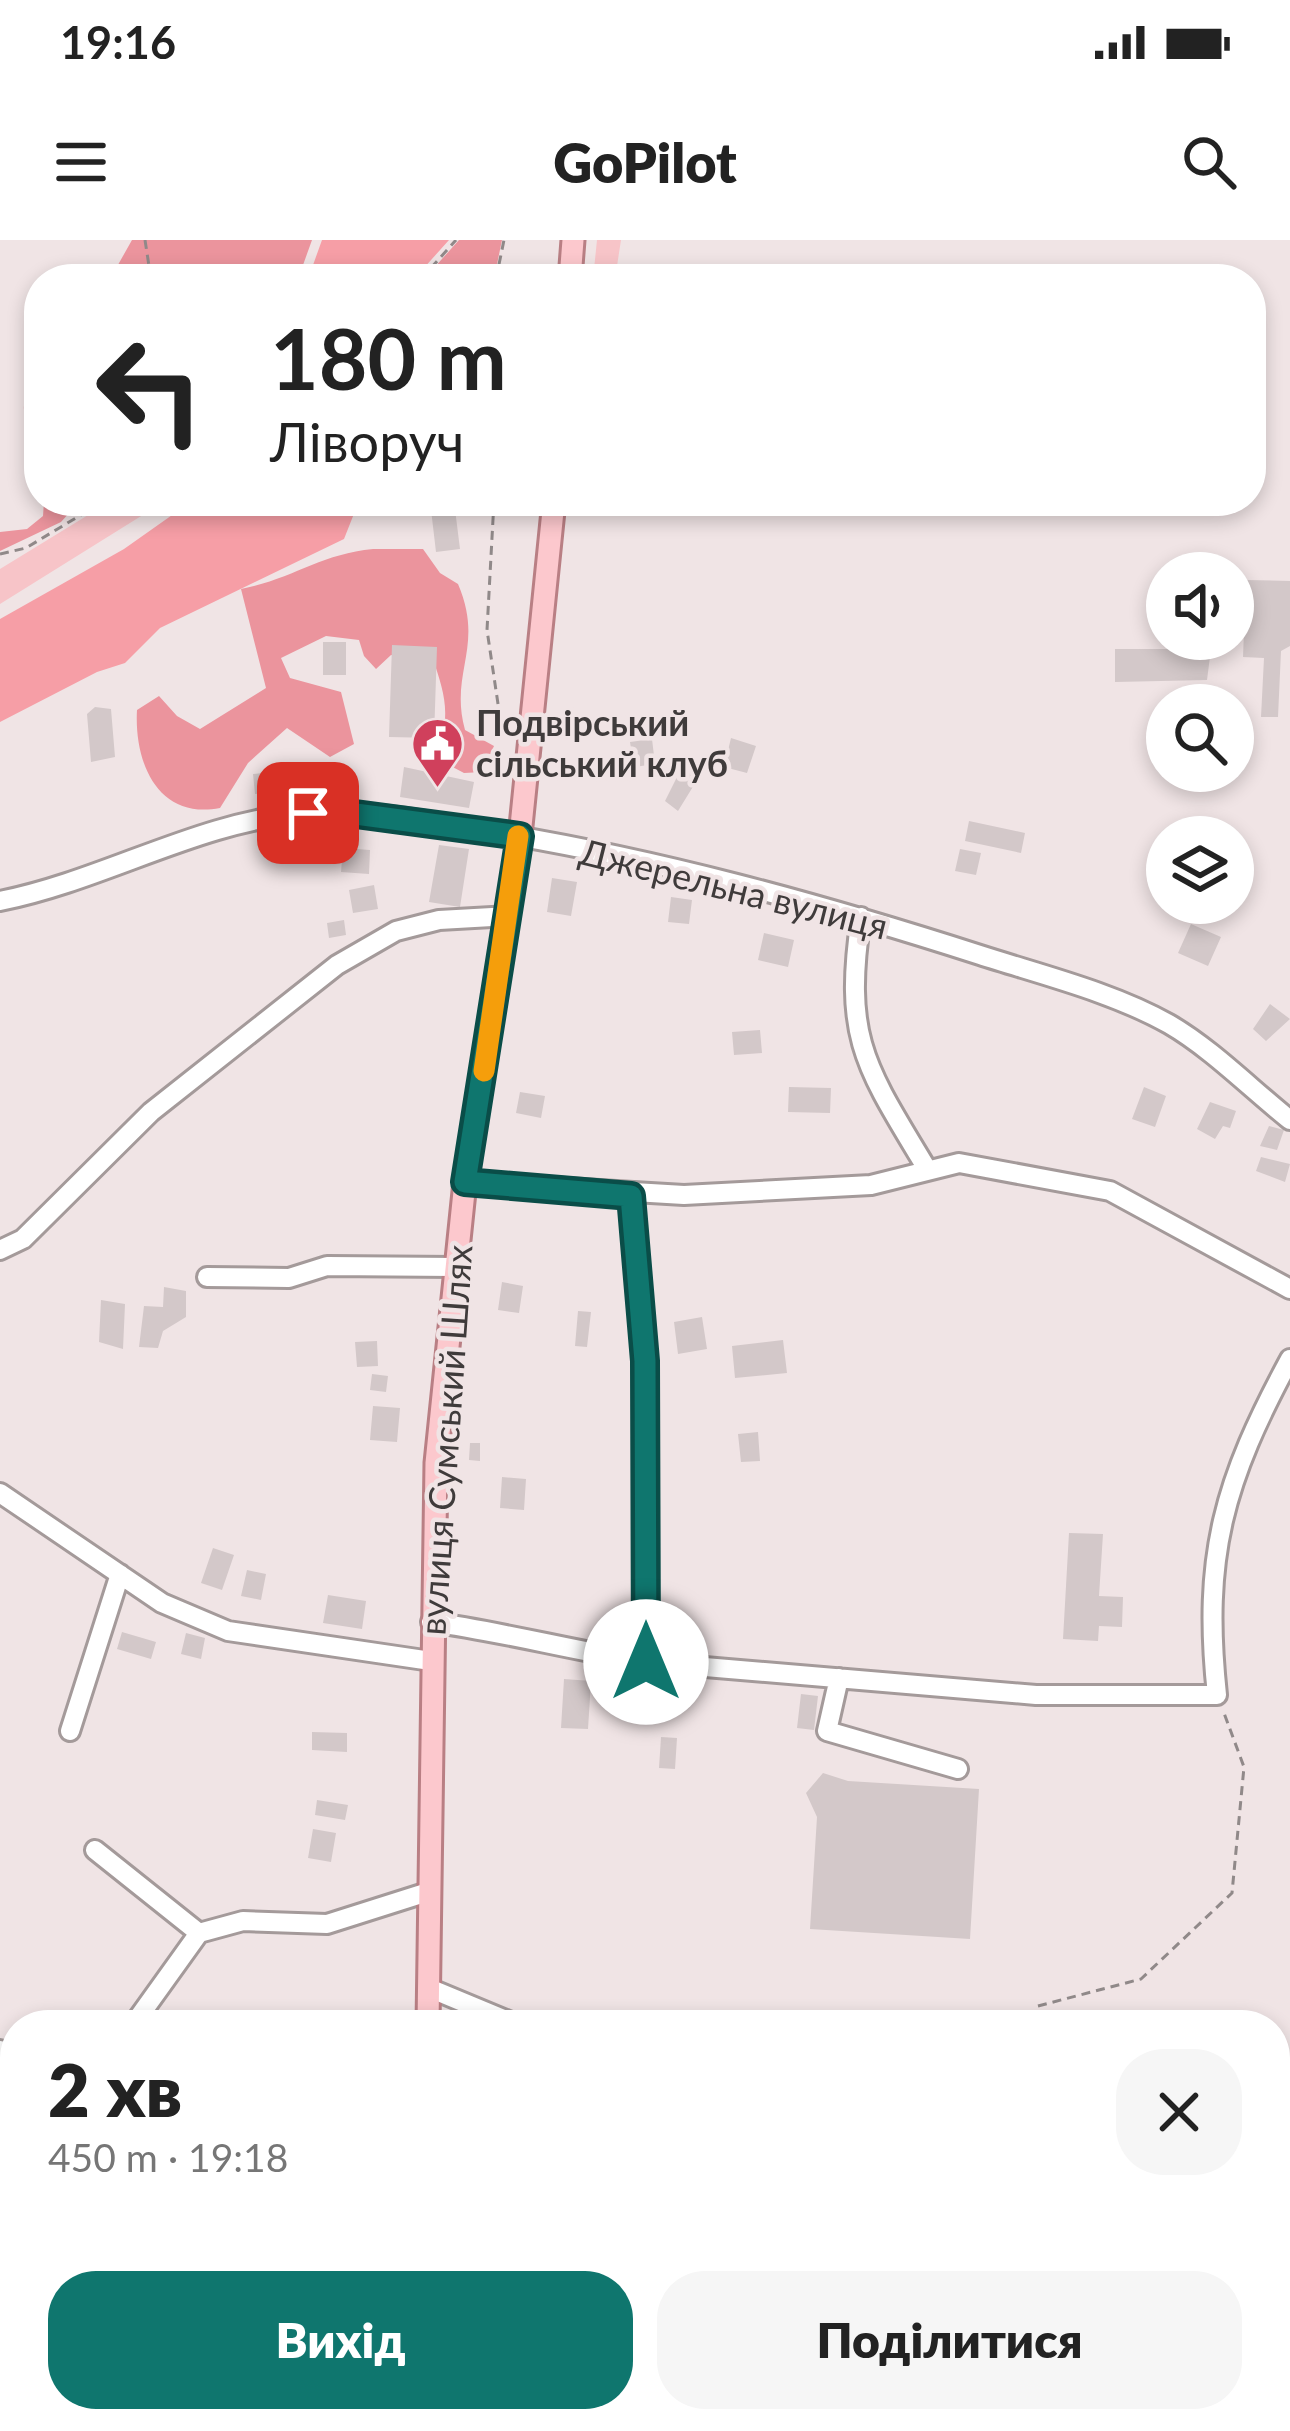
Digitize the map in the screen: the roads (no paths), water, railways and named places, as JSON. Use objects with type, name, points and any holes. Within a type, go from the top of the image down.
[{"type":"main road","name":"вулиця Сумський Шлях","points":[[428,2010],[436,1463],[465,1182],[520,836],[553,516]]},
{"type":"street","name":"Джерельна вулиця","points":[[0,901],[92,877],[226,826],[267,818],[348,813],[520,836],[691,870],[861,917],[1070,985],[1169,1024],[1290,1120]]},
{"type":"street","points":[[0,1250],[23,1239],[151,1112],[337,965],[396,931],[439,920],[509,916]]},
{"type":"street","points":[[861,917],[851,984],[855,1025],[868,1064],[927,1168]]},
{"type":"street","points":[[465,1182],[631,1196],[872,1185],[959,1163],[1110,1191],[1290,1289]]},
{"type":"street","points":[[631,1196],[645,1361],[646,1662]]},
{"type":"street","points":[[207,1277],[290,1279],[327,1266],[456,1267]]},
{"type":"street","points":[[431,1622],[525,1635],[646,1662],[838,1684],[1036,1695],[1217,1695],[1211,1569],[1221,1520],[1258,1418],[1290,1359]]},
{"type":"street","points":[[0,1492],[162,1603],[228,1631],[430,1661]]},
{"type":"street","points":[[70,1731],[120,1574]]},
{"type":"street","points":[[838,1684],[826,1731],[958,1769]]},
{"type":"street","points":[[95,1850],[199,1934]]},
{"type":"street","points":[[144,2010],[199,1934],[243,1921],[327,1924],[431,1891]]},
{"type":"street","points":[[429,1988],[474,2010]]},
{"type":"place","name":"Подвірський сільський клуб","points":[[437,789]]}]
